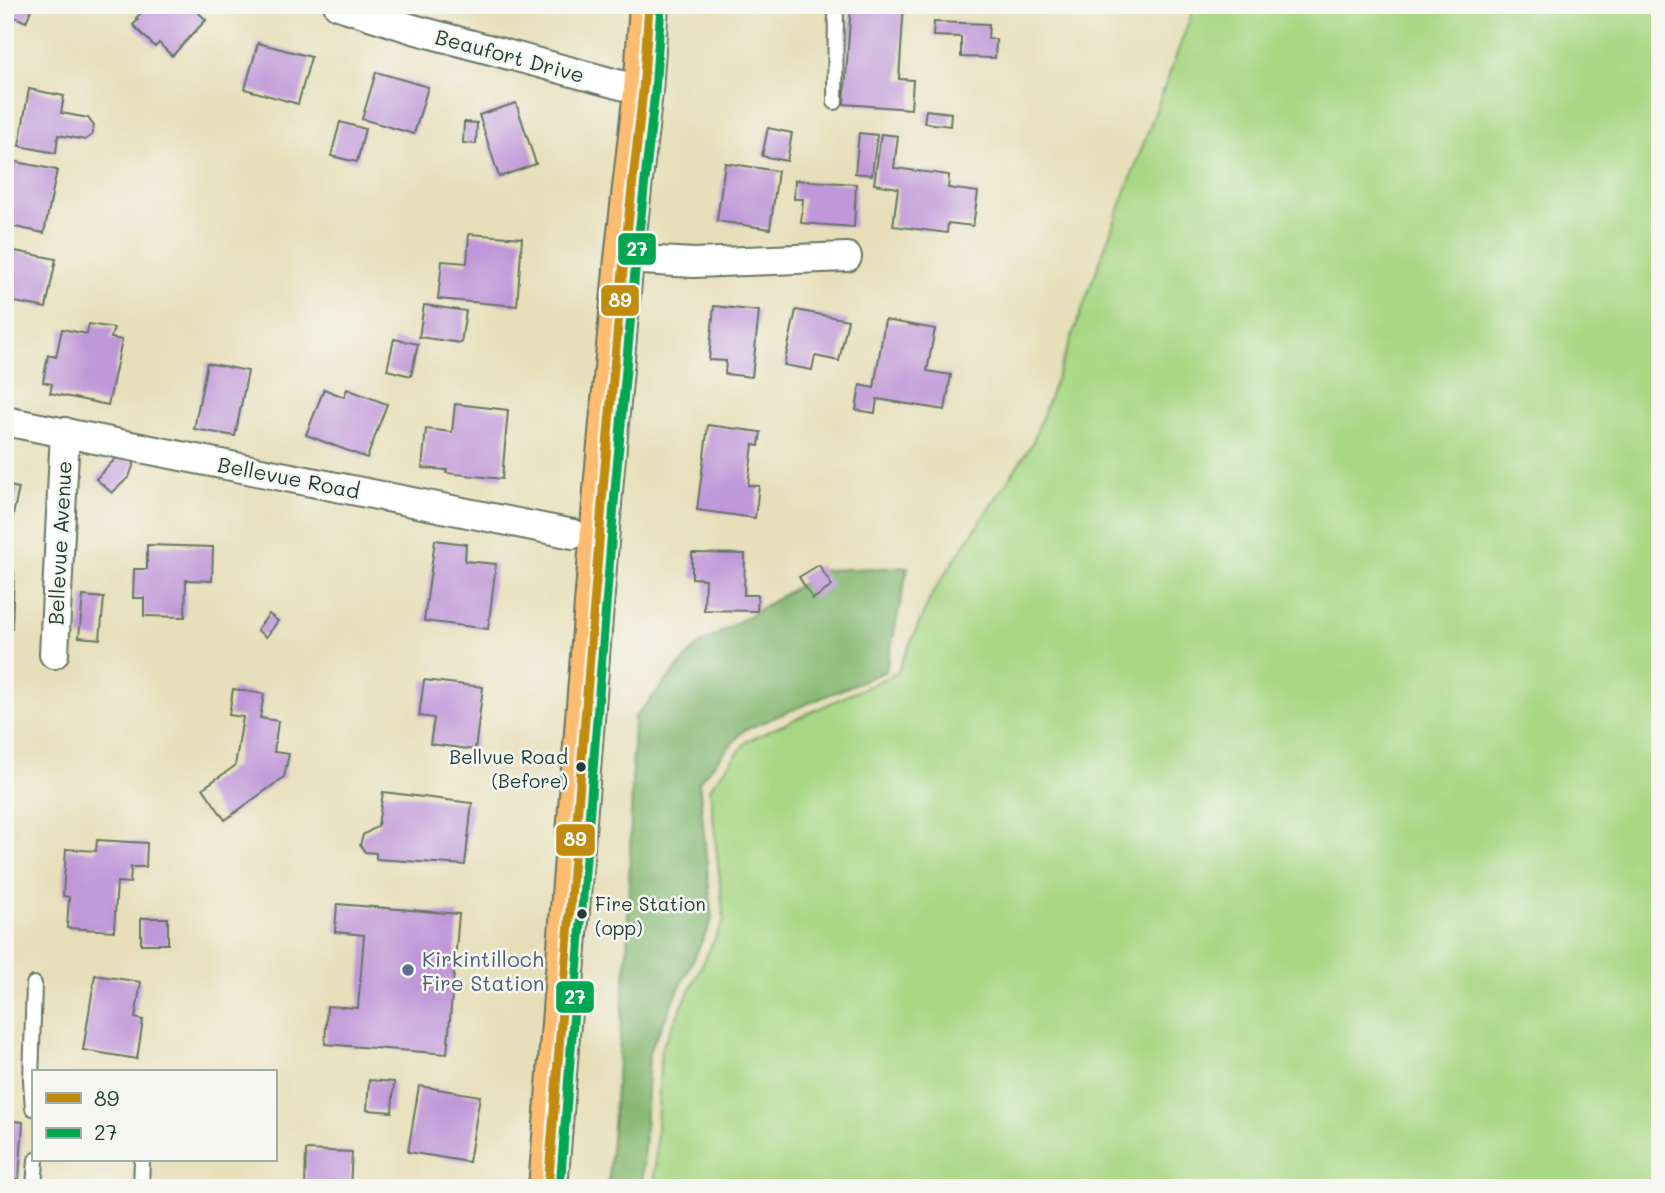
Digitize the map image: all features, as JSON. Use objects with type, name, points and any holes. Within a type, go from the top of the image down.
[{"type":"main road","points":[[548,1188],[596,584],[649,5]]},
{"type":"street","name":"Beaufort Drive","points":[[338,5],[413,29],[643,91]]},
{"type":"street","points":[[624,259],[694,263],[847,257]]},
{"type":"street","name":"Bellevue Road","points":[[5,421],[573,534]]},
{"type":"street","name":"Bellevue Avenue","points":[[54,654],[65,432]]},
{"type":"lane","points":[[835,102],[836,5]]},
{"type":"lane","points":[[32,1094],[34,984]]},
{"type":"lane","points":[[34,1188],[36,1162]]},
{"type":"lane","points":[[141,1188],[142,1162]]},
{"type":"green space","points":[[1195,5],[1660,5],[1660,1188],[654,1188],[661,1049],[724,920],[710,788],[747,741],[897,673],[933,592],[1032,444]]},
{"type":"green space","points":[[908,567],[886,671],[744,730],[699,781],[712,920],[649,1052],[642,1188],[608,1188],[627,951],[634,718],[696,647],[825,570]]},
{"type":"building","points":[[17,5],[33,5],[26,22],[12,16]]},
{"type":"building","points":[[148,5],[191,5],[206,20],[172,56],[159,43],[155,47],[133,25]]},
{"type":"building","points":[[851,5],[904,5],[899,79],[913,80],[911,109],[844,104]]},
{"type":"building","points":[[934,22],[989,24],[988,39],[996,39],[995,58],[961,57],[961,37],[933,36]]},
{"type":"building","points":[[258,43],[311,57],[298,104],[245,89]]},
{"type":"building","points":[[376,72],[428,87],[414,134],[362,119]]},
{"type":"building","points":[[29,89],[64,96],[61,113],[88,118],[94,126],[92,135],[85,140],[58,135],[56,153],[19,146]]},
{"type":"building","points":[[516,103],[536,164],[499,177],[479,115]]},
{"type":"building","points":[[926,110],[951,113],[950,126],[924,123]]},
{"type":"building","points":[[340,122],[365,129],[357,162],[331,156]]},
{"type":"building","points":[[464,122],[477,123],[476,144],[463,143]]},
{"type":"building","points":[[768,128],[792,133],[787,161],[762,156]]},
{"type":"building","points":[[859,133],[877,135],[872,175],[855,173]]},
{"type":"building","points":[[881,134],[898,136],[894,168],[949,175],[948,188],[978,192],[973,226],[948,223],[947,233],[893,226],[898,188],[874,184]]},
{"type":"building","points":[[12,161],[57,170],[44,233],[5,225],[5,193]]},
{"type":"building","points":[[725,163],[778,171],[770,229],[717,221]]},
{"type":"building","points":[[795,180],[856,184],[854,227],[801,223],[803,199],[794,199]]},
{"type":"building","points":[[469,234],[522,238],[517,306],[438,299],[442,261],[467,263]]},
{"type":"building","points":[[5,249],[56,259],[46,308],[5,300]]},
{"type":"building","points":[[424,305],[466,311],[461,343],[419,337]]},
{"type":"building","points":[[714,306],[759,311],[752,377],[725,374],[726,361],[709,360]]},
{"type":"building","points":[[796,310],[848,320],[839,361],[815,356],[812,370],[784,365]]},
{"type":"building","points":[[885,320],[935,329],[927,371],[951,375],[945,410],[877,399],[875,413],[856,410],[860,385],[874,388]]},
{"type":"building","points":[[89,324],[114,328],[111,338],[122,340],[108,405],[50,393],[52,384],[43,382],[48,355],[56,357],[62,329],[87,334]]},
{"type":"building","points":[[394,339],[418,344],[411,376],[387,370]]},
{"type":"building","points":[[207,363],[248,371],[235,436],[194,429]]},
{"type":"building","points":[[324,389],[344,397],[347,389],[387,404],[367,458],[306,435]]},
{"type":"building","points":[[455,404],[508,410],[502,479],[422,468],[426,429],[452,432]]},
{"type":"building","points":[[708,425],[761,432],[759,446],[753,445],[748,485],[759,486],[755,518],[697,510]]},
{"type":"building","points":[[116,458],[135,461],[129,477],[112,493],[96,479]]},
{"type":"building","points":[[5,485],[19,488],[10,528],[5,527]]},
{"type":"building","points":[[435,540],[466,544],[465,561],[496,564],[488,629],[424,621]]},
{"type":"building","points":[[147,545],[213,547],[212,581],[186,580],[185,617],[144,616],[144,598],[133,598],[134,569],[147,569]]},
{"type":"building","points":[[692,553],[745,554],[744,595],[758,595],[757,611],[704,610],[705,579],[692,578]]},
{"type":"building","points":[[819,565],[832,586],[813,599],[799,577]]},
{"type":"building","points":[[5,572],[14,572],[12,629],[5,629]]},
{"type":"building","points":[[83,596],[104,598],[100,639],[79,637]]},
{"type":"building","points":[[269,614],[278,621],[266,637],[257,630]]},
{"type":"building","points":[[424,680],[483,687],[475,750],[430,744],[434,718],[419,716]]},
{"type":"building","points":[[233,689],[264,694],[260,718],[278,721],[274,752],[289,754],[284,777],[225,820],[203,788],[235,766],[243,717],[229,715]]},
{"type":"building","points":[[383,792],[472,803],[465,865],[376,859],[376,853],[365,852],[360,845],[363,835],[378,826]]},
{"type":"building","points":[[97,840],[147,843],[146,867],[131,867],[130,883],[117,882],[114,931],[67,928],[69,897],[63,896],[66,849],[96,851]]},
{"type":"building","name":"Kirkintilloch Fire Station","points":[[337,904],[459,914],[447,1054],[325,1044],[327,1006],[358,1008],[364,935],[335,932]]},
{"type":"building","points":[[141,918],[168,918],[168,944],[141,944]]},
{"type":"building","points":[[95,975],[141,982],[135,1018],[143,1020],[137,1059],[83,1050]]},
{"type":"building","points":[[369,1080],[394,1082],[392,1112],[367,1110]]},
{"type":"building","points":[[419,1086],[480,1096],[469,1162],[408,1152]]},
{"type":"building","points":[[5,1120],[23,1122],[19,1179],[9,1179],[8,1188],[5,1188]]},
{"type":"building","points":[[306,1150],[352,1152],[350,1188],[305,1188]]},
{"type":"transit line","name":"89","points":[[548,1188],[604,478],[643,91],[649,5]]},
{"type":"transit line","name":"27","points":[[560,1188],[616,479],[655,92],[661,6]]},
{"type":"place","name":"Bellvue Road (Before)","points":[[581,767]]},
{"type":"place","name":"Fire Station (opp)","points":[[582,914]]},
{"type":"place","name":"Kirkintilloch Fire Station","points":[[408,970]]}]
